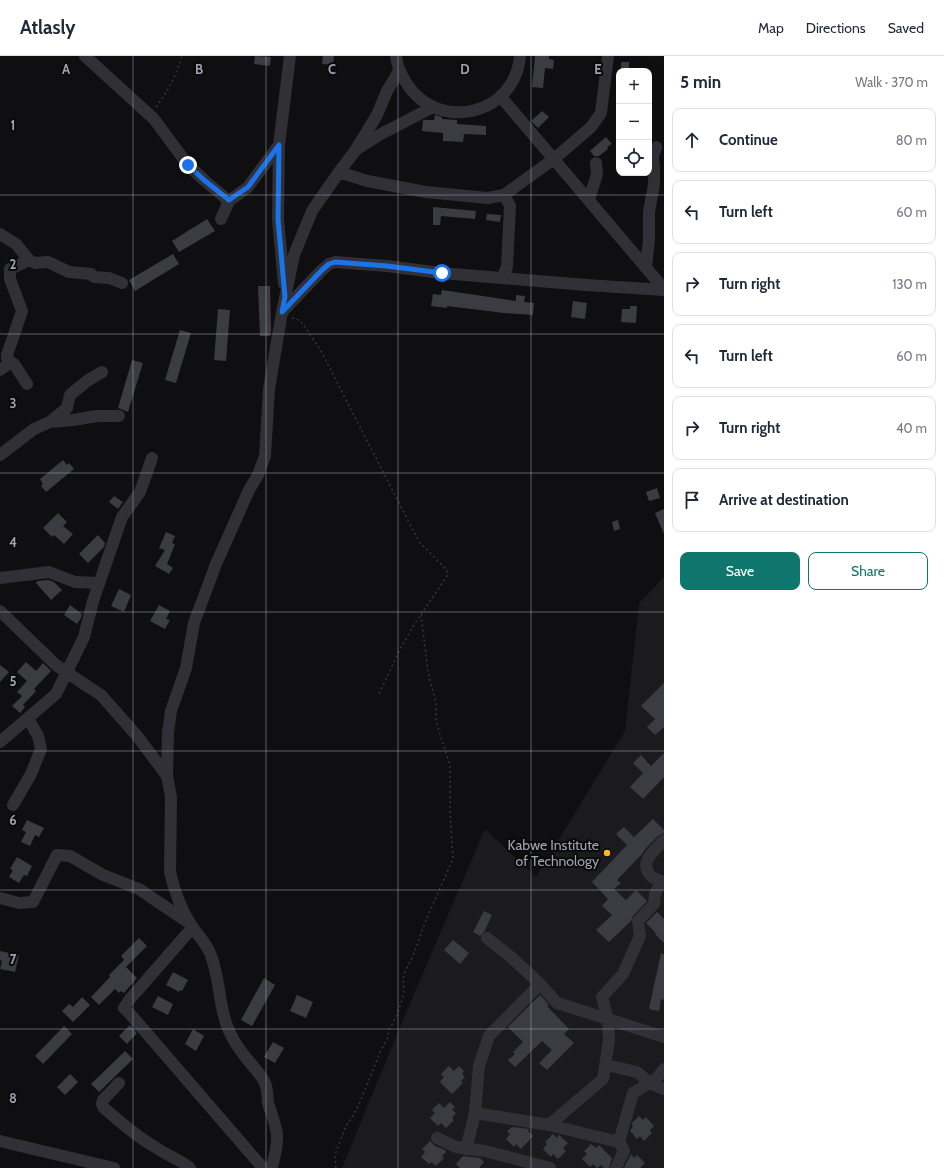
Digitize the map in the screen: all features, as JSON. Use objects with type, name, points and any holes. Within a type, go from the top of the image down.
[{"type":"street","points":[[85,56],[150,115],[188,165],[229,200]]},
{"type":"street","points":[[285,297],[278,219],[279,145],[290,56]]},
{"type":"street","points":[[396,56],[399,71],[413,92],[433,107],[443,111],[463,112],[484,108],[501,97],[514,80],[520,56]]},
{"type":"street","points":[[339,172],[367,181],[426,192],[488,198],[504,195],[554,159],[591,127],[600,112],[609,58],[608,56]]},
{"type":"street","points":[[272,1168],[277,1144],[277,1134],[268,1101],[266,1087],[263,1080],[239,1051],[230,1034],[224,1017],[218,982],[210,952],[192,926],[180,903],[170,872],[171,797],[168,776],[168,732],[171,712],[186,668],[194,623],[216,564],[249,490],[258,475],[265,456],[269,389],[294,255],[312,211],[355,151],[377,115],[387,91],[399,71]]},
{"type":"street","points":[[501,97],[664,289]]},
{"type":"street","points":[[355,151],[381,134],[433,107]]},
{"type":"street","points":[[221,219],[229,200],[248,187],[279,145]]},
{"type":"street","points":[[646,268],[650,239],[649,212],[654,184],[653,156],[656,147]]},
{"type":"street","points":[[589,200],[597,174],[596,164]]},
{"type":"street","points":[[502,278],[507,267],[510,206],[504,195]]},
{"type":"street","points":[[0,234],[16,244],[29,260],[35,263],[48,262],[69,272],[91,274],[94,277],[109,278],[122,283]]},
{"type":"street","points":[[27,384],[14,364],[4,359],[22,311],[10,279],[10,269],[29,260]]},
{"type":"street","points":[[282,314],[322,270],[329,264],[335,262],[586,285],[664,289]]},
{"type":"street","points":[[0,456],[34,429],[50,422],[66,408],[70,395],[87,381],[102,372]]},
{"type":"street","points":[[50,422],[97,416],[119,416]]},
{"type":"street","points":[[0,742],[56,694],[84,637],[92,601],[122,517],[140,492],[152,458]]},
{"type":"street","points":[[0,578],[49,572],[75,582],[99,583]]},
{"type":"street","points":[[0,611],[56,665],[101,695],[138,737],[168,776]]},
{"type":"street","points":[[13,805],[31,774],[41,749],[38,736],[28,718]]},
{"type":"street","points":[[549,1125],[603,1079],[609,1040],[608,1019],[602,997],[623,974],[640,936],[638,921],[654,904],[655,894],[663,882],[653,878],[647,869],[647,862],[649,855],[664,840]]},
{"type":"street","points":[[0,898],[19,903],[33,902],[57,855],[70,856],[103,875],[139,889],[192,926]]},
{"type":"street","points":[[192,926],[124,1008],[264,1168]]},
{"type":"street","points":[[487,938],[512,958],[540,984],[557,1003],[664,1037]]},
{"type":"street","points":[[466,1149],[475,1113],[479,1066],[489,1036],[540,984]]},
{"type":"street","points":[[606,1065],[636,1072],[650,1083],[664,1089]]},
{"type":"street","points":[[616,1168],[624,1151],[619,1142],[633,1093],[656,1079],[664,1068]]},
{"type":"street","points":[[119,1083],[102,1100],[104,1107],[125,1126],[155,1148],[181,1161],[190,1168]]},
{"type":"street","points":[[475,1113],[549,1125],[619,1142]]},
{"type":"street","points":[[437,1138],[456,1147],[485,1151],[550,1168]]},
{"type":"street","points":[[0,1141],[72,1163],[114,1168]]},
{"type":"path","points":[[150,115],[165,95],[177,72],[182,56]]},
{"type":"path","points":[[282,314],[299,320],[321,351],[420,543],[446,569],[448,573],[398,651],[379,694]]},
{"type":"path","points":[[336,1168],[336,1152],[346,1126],[360,1102],[387,1039],[389,1030],[397,1015],[404,993],[403,979],[415,953],[434,900],[453,859],[450,812],[450,765],[436,722],[436,703],[428,673],[421,614]]},
{"type":"shaded area","name":"Kabwe Institute of Technology","points":[[664,577],[664,1168],[342,1168],[405,1015],[485,829],[536,877],[625,731],[639,603]]},
{"type":"building","points":[[255,56],[271,57],[270,66],[254,64]]},
{"type":"building","points":[[323,56],[334,56],[333,65],[322,64]]},
{"type":"building","points":[[535,56],[549,56],[549,59],[554,60],[553,69],[545,68],[543,88],[532,87]]},
{"type":"building","points":[[621,62],[629,62],[629,68],[621,68]]},
{"type":"building","points":[[542,111],[549,117],[538,128],[531,121]]},
{"type":"building","points":[[435,115],[442,117],[442,119],[457,120],[457,124],[486,126],[486,135],[464,134],[463,142],[443,141],[443,133],[422,131],[423,120],[434,120]]},
{"type":"building","points":[[606,137],[612,144],[599,156],[594,156],[590,151]]},
{"type":"building","points":[[433,207],[476,211],[475,219],[441,216],[440,225],[433,225]]},
{"type":"building","points":[[487,214],[501,215],[500,222],[486,220]]},
{"type":"building","points":[[207,219],[215,231],[179,252],[172,241]]},
{"type":"building","points":[[173,254],[179,264],[135,291],[129,280]]},
{"type":"building","points":[[258,286],[270,286],[270,336],[260,336]]},
{"type":"building","points":[[442,290],[516,301],[516,295],[525,296],[524,302],[534,303],[533,315],[447,306],[447,308],[431,306],[433,294],[441,295]]},
{"type":"building","points":[[573,301],[587,303],[585,319],[571,317]]},
{"type":"building","points":[[630,306],[637,306],[636,323],[621,322],[622,309],[630,309]]},
{"type":"building","points":[[218,309],[230,310],[226,361],[214,360]]},
{"type":"building","points":[[180,330],[191,333],[176,383],[165,380]]},
{"type":"building","points":[[132,360],[143,363],[128,412],[118,408]]},
{"type":"building","points":[[63,460],[67,465],[69,463],[74,469],[46,492],[41,486],[43,484],[40,479]]},
{"type":"building","points":[[657,488],[660,498],[649,501],[646,492]]},
{"type":"building","points":[[114,496],[123,502],[118,509],[109,502]]},
{"type":"building","points":[[664,509],[664,534],[655,513]]},
{"type":"building","points":[[58,513],[67,522],[63,526],[73,534],[64,544],[54,535],[52,537],[43,528]]},
{"type":"building","points":[[618,520],[620,529],[614,531],[612,522]]},
{"type":"building","points":[[166,532],[175,536],[172,543],[175,544],[167,564],[173,568],[169,574],[155,566],[165,550],[159,548]]},
{"type":"building","points":[[98,535],[105,543],[104,547],[88,563],[79,554]]},
{"type":"building","points":[[48,580],[54,582],[62,590],[51,600],[36,583],[38,581]]},
{"type":"building","points":[[119,589],[131,595],[124,612],[111,606]]},
{"type":"building","points":[[70,605],[82,614],[77,624],[64,615]]},
{"type":"building","points":[[159,605],[170,611],[166,619],[170,620],[165,629],[150,621]]},
{"type":"building","points":[[26,662],[36,671],[43,663],[51,671],[34,689],[36,691],[23,705],[25,707],[20,713],[12,706],[22,696],[17,692],[27,681],[17,672]]},
{"type":"building","points":[[0,665],[9,672],[0,682]]},
{"type":"building","points":[[664,683],[664,727],[655,735],[647,727],[655,719],[641,706]]},
{"type":"building","points":[[664,753],[664,777],[643,799],[630,787],[643,773],[633,763],[641,755],[651,766]]},
{"type":"building","points":[[653,819],[664,830],[664,833],[659,835],[647,847],[617,880],[621,883],[614,889],[626,900],[636,890],[647,901],[633,916],[631,921],[609,942],[596,930],[612,915],[602,906],[608,899],[592,882],[627,845],[616,834],[624,827],[634,837]]},
{"type":"building","points":[[27,820],[44,828],[39,837],[35,835],[30,846],[21,842],[26,832],[22,830]]},
{"type":"building","points":[[17,857],[32,866],[27,876],[24,875],[19,883],[9,877],[13,870],[10,869]]},
{"type":"building","points":[[484,911],[492,915],[484,932],[480,936],[473,932]]},
{"type":"building","points":[[657,912],[664,919],[664,943],[646,923]]},
{"type":"building","points":[[139,938],[147,946],[126,967],[137,978],[124,993],[121,991],[119,993],[115,989],[99,1005],[91,997],[110,977],[109,975],[124,960],[121,956]]},
{"type":"building","points":[[453,940],[469,953],[460,964],[444,950]]},
{"type":"building","points":[[0,951],[19,955],[15,972],[0,969],[2,961],[0,960]]},
{"type":"building","points":[[661,953],[664,954],[664,1000],[661,999],[659,1011],[649,1009]]},
{"type":"building","points":[[173,972],[188,980],[182,991],[180,990],[179,992],[166,985]]},
{"type":"building","points":[[264,978],[275,985],[252,1026],[241,1020]]},
{"type":"building","points":[[297,995],[313,1002],[306,1018],[290,1011]]},
{"type":"building","points":[[540,995],[549,1005],[547,1006],[569,1029],[564,1034],[574,1043],[547,1070],[539,1063],[552,1050],[542,1041],[515,1067],[508,1060],[515,1054],[513,1052],[523,1042],[508,1027]]},
{"type":"building","points":[[158,996],[173,1004],[168,1015],[152,1007]]},
{"type":"building","points":[[82,997],[90,1005],[73,1022],[62,1011],[69,1004],[73,1007]]},
{"type":"building","points":[[130,1025],[137,1033],[127,1044],[119,1036]]},
{"type":"building","points":[[64,1026],[72,1034],[43,1064],[35,1056]]},
{"type":"building","points":[[193,1029],[204,1036],[196,1051],[185,1044]]},
{"type":"building","points":[[273,1042],[284,1048],[275,1063],[264,1057]]},
{"type":"building","points":[[125,1051],[133,1059],[99,1092],[91,1084]]},
{"type":"building","points":[[449,1066],[454,1071],[459,1066],[464,1071],[462,1074],[465,1077],[461,1081],[463,1083],[452,1094],[440,1082],[444,1077],[441,1074]]},
{"type":"building","points":[[70,1074],[78,1082],[65,1095],[57,1087]]},
{"type":"building","points":[[450,1102],[455,1107],[452,1110],[456,1113],[452,1118],[454,1120],[446,1128],[441,1123],[438,1126],[430,1118],[435,1113],[432,1110],[439,1103],[444,1108]]},
{"type":"building","points":[[639,1116],[643,1120],[646,1117],[654,1126],[650,1130],[652,1133],[644,1141],[640,1136],[637,1139],[630,1131],[633,1126],[632,1123]]},
{"type":"building","points":[[512,1127],[529,1129],[528,1131],[533,1136],[521,1149],[516,1144],[514,1147],[506,1139],[510,1134],[507,1131]]},
{"type":"building","points":[[553,1134],[557,1138],[559,1135],[568,1143],[563,1148],[566,1151],[558,1159],[553,1154],[551,1157],[543,1149],[547,1144],[545,1142]]},
{"type":"building","points":[[430,1141],[435,1146],[445,1150],[446,1152],[442,1156],[444,1158],[436,1166],[431,1162],[429,1164],[421,1157],[425,1152],[422,1149]]},
{"type":"building","points":[[591,1144],[596,1148],[599,1145],[612,1158],[609,1168],[604,1168],[601,1165],[597,1168],[593,1164],[590,1167],[582,1159],[587,1154],[584,1151]]},
{"type":"building","points":[[631,1154],[634,1158],[637,1155],[645,1163],[640,1168],[624,1168]]},
{"type":"building","points":[[463,1156],[480,1158],[484,1162],[479,1168],[460,1168],[456,1164]]},
{"type":"place","name":"Kabwe Institute of Technology","points":[[607,853]]},
{"type":"route","points":[[188,165],[229,200],[248,187],[279,145],[278,219],[285,297],[282,312],[322,270],[329,264],[335,262],[387,266],[442,273]]}]
